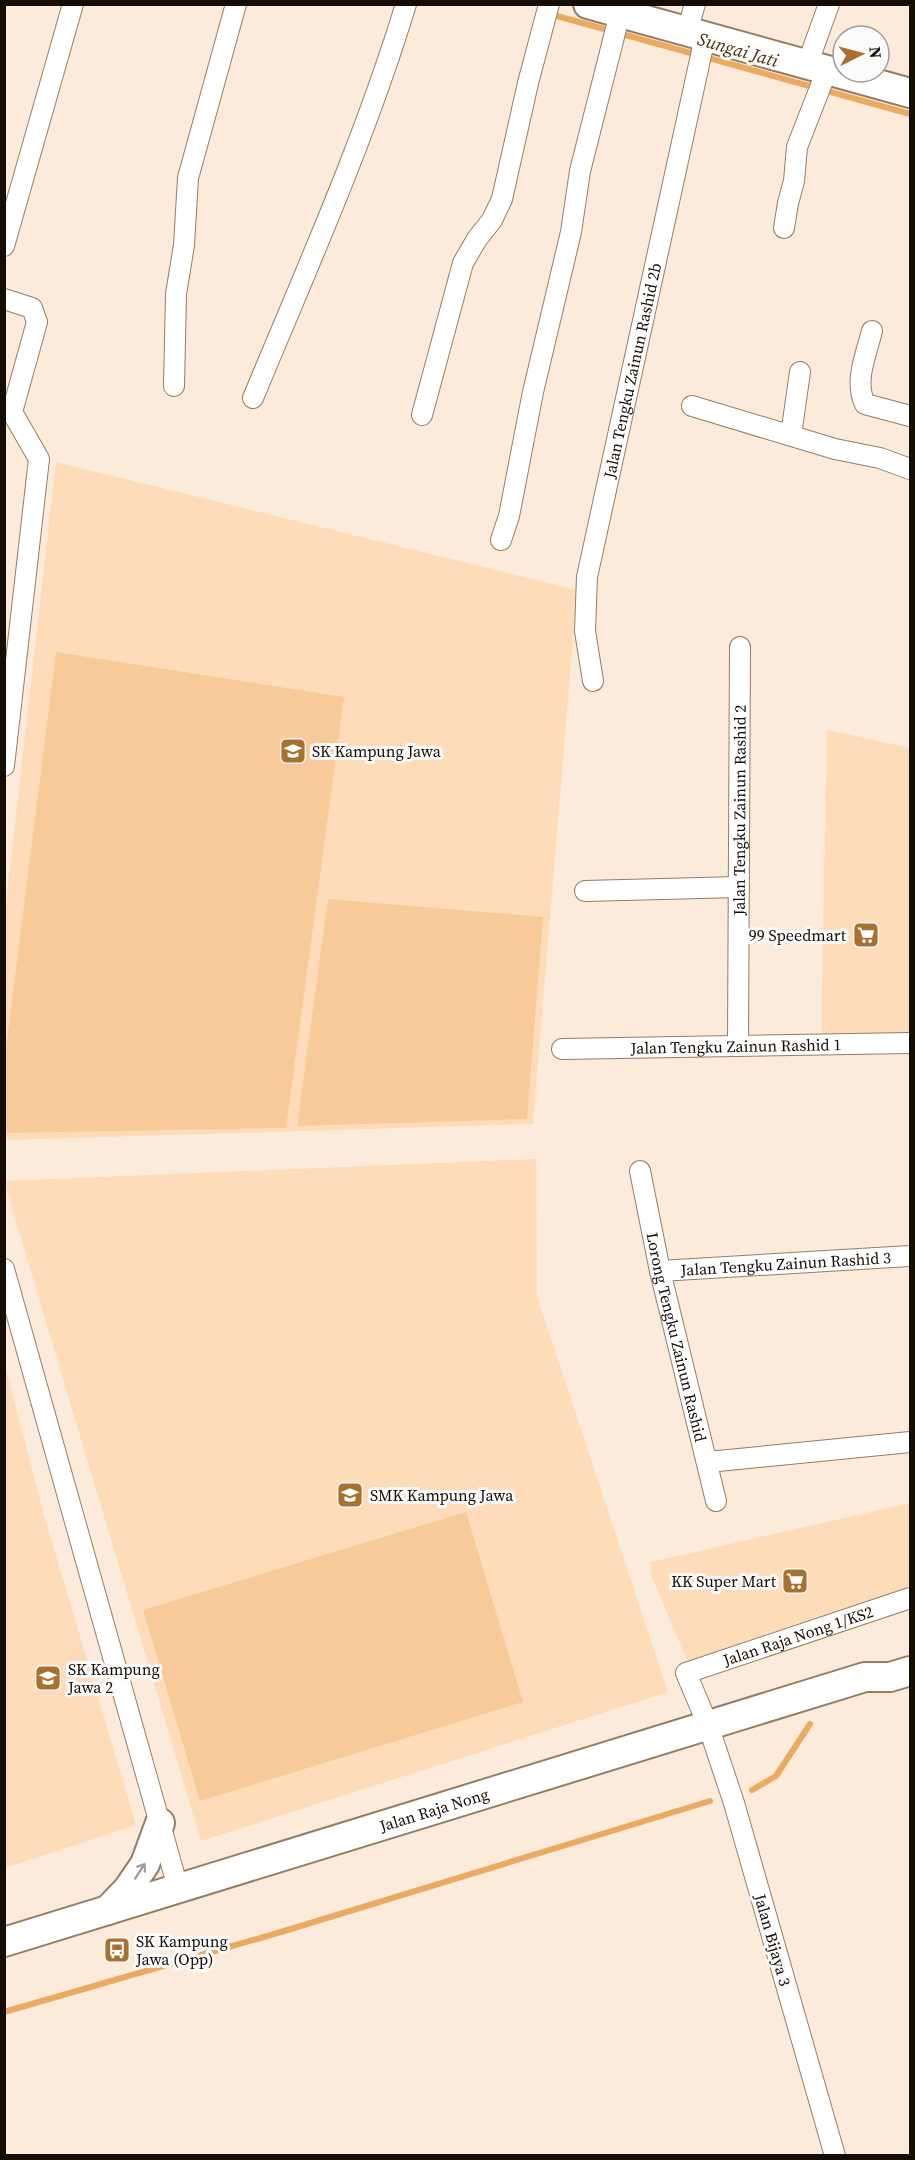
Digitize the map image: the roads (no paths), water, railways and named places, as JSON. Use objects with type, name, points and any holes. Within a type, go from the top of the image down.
[{"type":"main road","points":[[611,16],[698,45],[818,79],[910,93]]},
{"type":"main road","name":"Jalan Raja Nong","points":[[865,1677],[886,1661],[910,1654]]},
{"type":"main road","name":"Jalan Raja Nong","points":[[4,1942],[865,1677],[890,1677],[910,1671]]},
{"type":"main road","points":[[106,1912],[128,1889],[145,1864],[160,1823]]},
{"type":"street","points":[[4,246],[73,4]]},
{"type":"street","points":[[174,387],[176,294],[184,245],[188,178],[236,4]]},
{"type":"street","points":[[253,398],[345,176],[390,55],[406,4]]},
{"type":"street","points":[[422,415],[463,263],[477,239],[492,220],[502,199],[528,83],[549,4]]},
{"type":"street","name":"Jalan Tengku Zainun Rashid 2b","points":[[593,681],[585,631],[587,577],[698,45],[695,4]]},
{"type":"street","points":[[784,228],[794,181],[797,147],[818,79],[829,4]]},
{"type":"street","points":[[501,540],[509,516],[533,392],[571,232],[580,171],[611,16]]},
{"type":"street","points":[[4,300],[32,308],[36,315],[37,322],[12,412],[39,459],[4,766]]},
{"type":"street","points":[[872,331],[860,377],[860,394],[865,404],[910,416]]},
{"type":"street","points":[[791,435],[800,372]]},
{"type":"street","points":[[692,406],[835,449],[880,458],[910,469]]},
{"type":"street","name":"Jalan Tengku Zainun Rashid 2","points":[[738,1046],[740,646]]},
{"type":"street","points":[[585,891],[739,887]]},
{"type":"street","name":"Jalan Tengku Zainun Rashid 1","points":[[562,1049],[910,1042]]},
{"type":"street","name":"Lorong Tengku Zainun Rashid","points":[[640,1172],[660,1271],[716,1501]]},
{"type":"street","name":"Jalan Tengku Zainun Rashid 3","points":[[660,1271],[910,1256]]},
{"type":"street","points":[[4,1269],[178,1888]]},
{"type":"street","points":[[708,1462],[910,1443]]},
{"type":"street","name":"Jalan Raja Nong 1/KS2","points":[[686,1673],[910,1598]]},
{"type":"street","name":"Jalan Bijaya 3","points":[[686,1673],[708,1725],[734,1803],[835,2156]]},
{"type":"waterway","name":"Sungai Jati","points":[[557,16],[910,114]]},
{"type":"waterway","points":[[752,1790],[776,1776],[810,1724]]},
{"type":"waterway","points":[[4,2012],[281,1932],[710,1801]]},
{"type":"place","name":"SK Kampung Jawa","points":[[293,751]]},
{"type":"place","name":"99 Speedmart","points":[[866,935]]},
{"type":"place","name":"SMK Kampung Jawa","points":[[350,1495]]},
{"type":"place","name":"KK Super Mart","points":[[795,1581]]},
{"type":"place","name":"SK Kampung Jawa 2","points":[[48,1678]]},
{"type":"place","name":"SK Kampung Jawa (Opp)","points":[[117,1950]]}]
